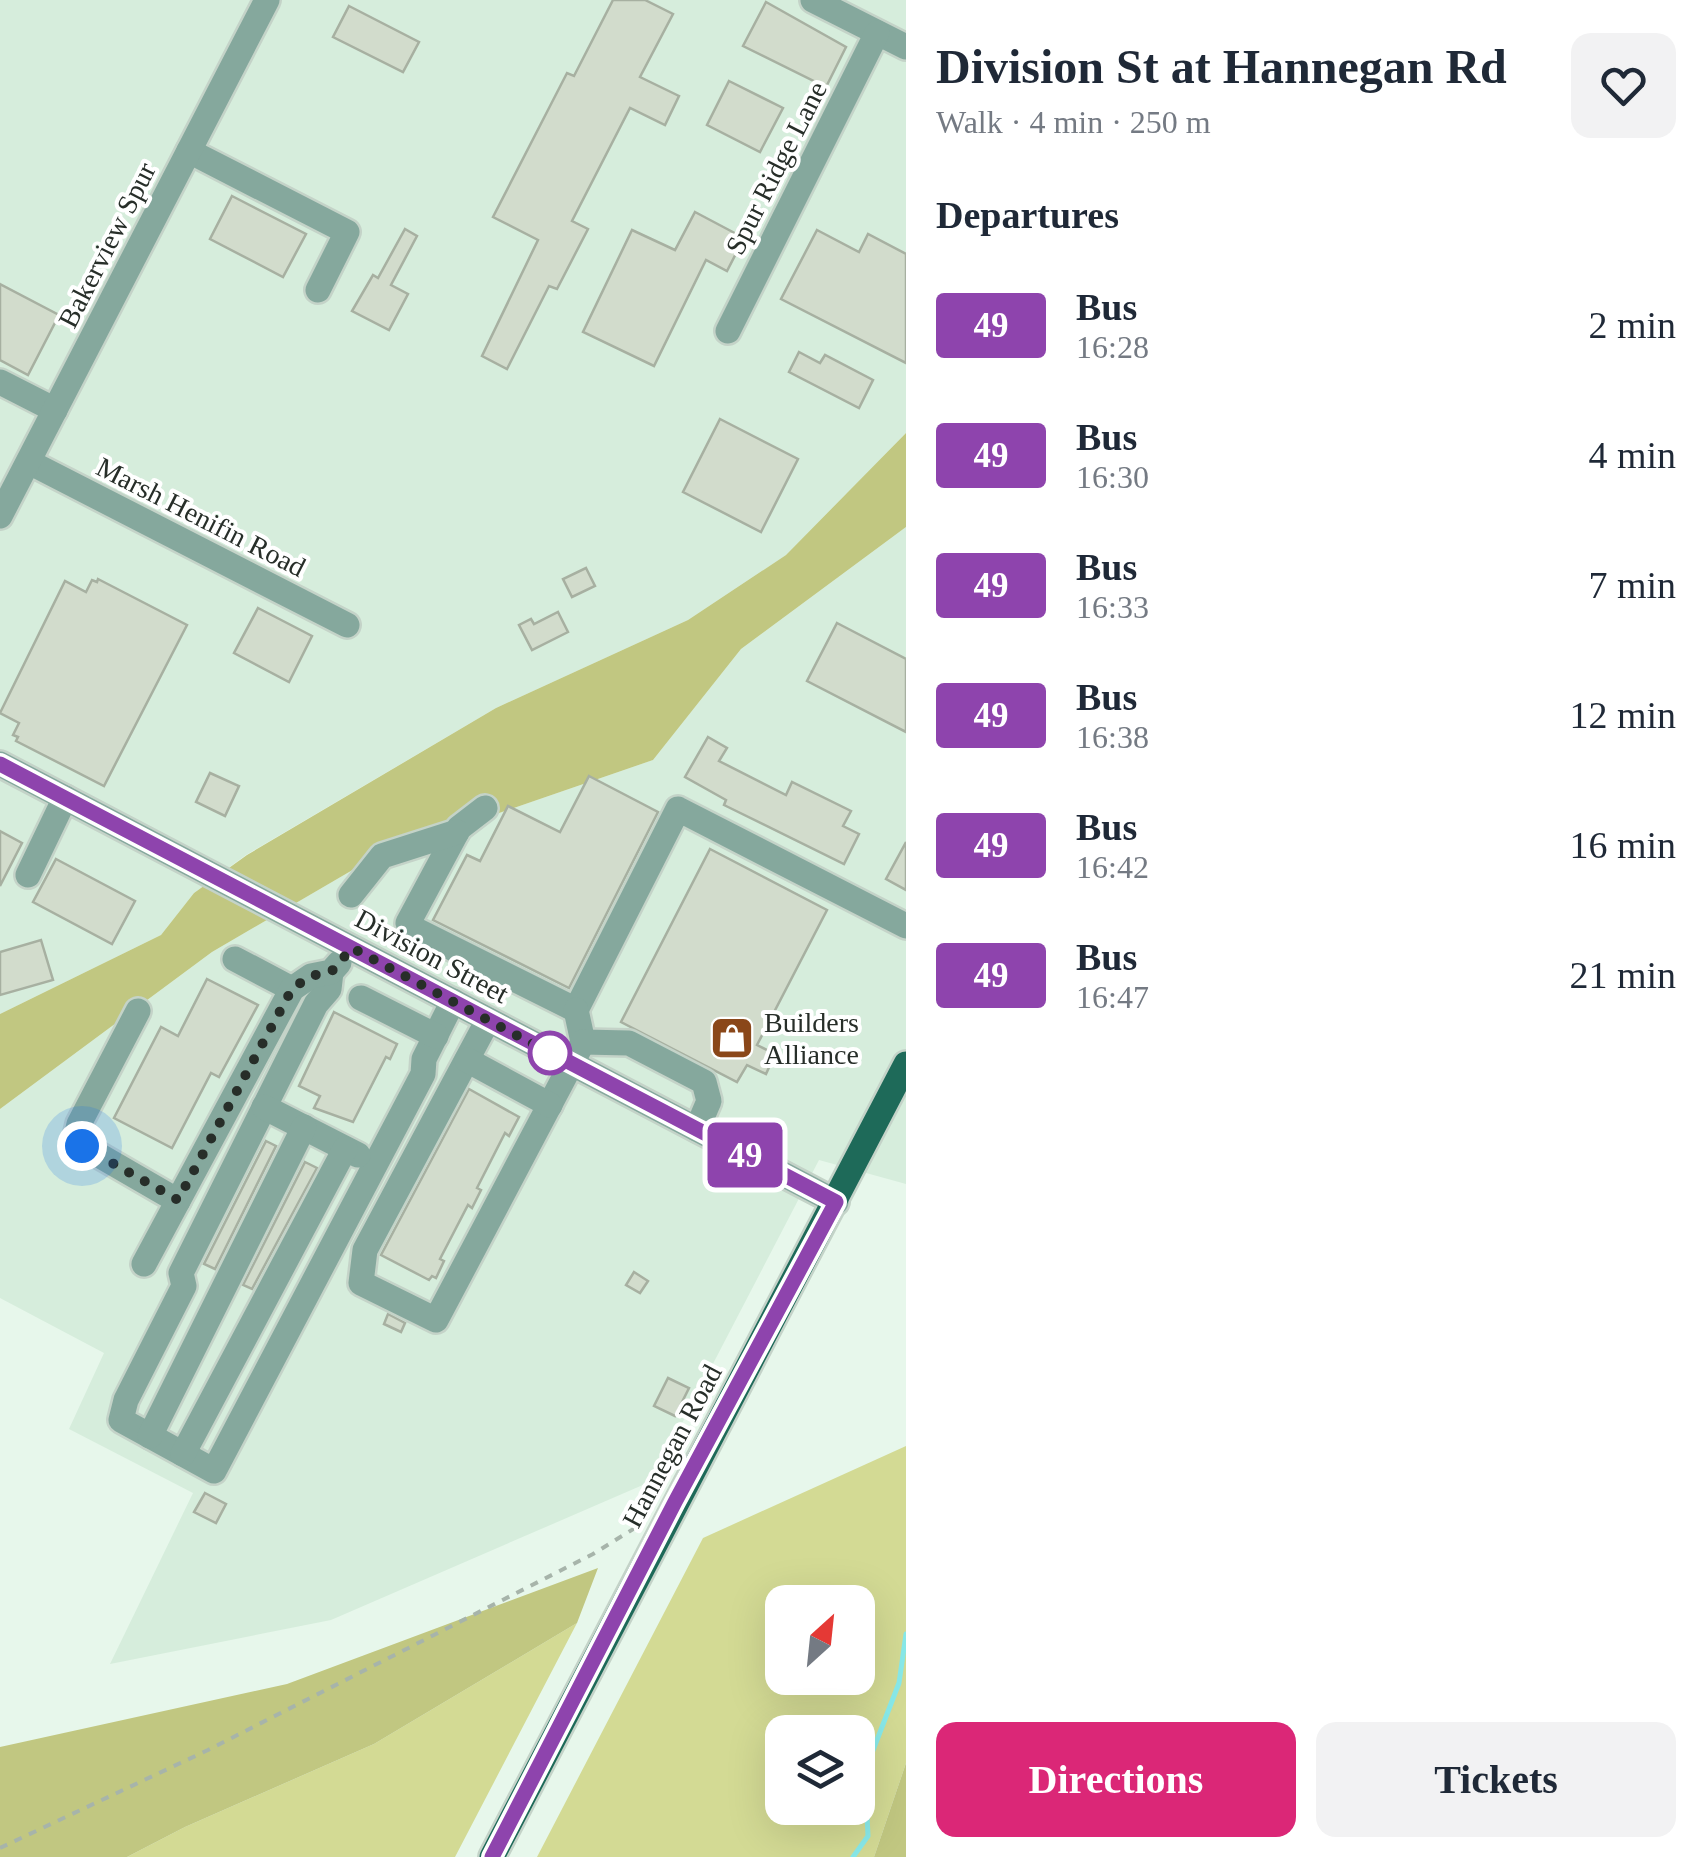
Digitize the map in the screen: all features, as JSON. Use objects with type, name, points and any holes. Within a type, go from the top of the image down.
[{"type":"main road","name":"Hannegan Road","points":[[492,1857],[906,1064]]},
{"type":"street","name":"Bakerview Spur","points":[[0,516],[267,0]]},
{"type":"street","points":[[813,0],[906,46]]},
{"type":"street","name":"Spur Ridge Lane","points":[[728,331],[878,33]]},
{"type":"street","points":[[189,151],[347,232],[318,290]]},
{"type":"street","points":[[0,382],[56,410]]},
{"type":"street","name":"Marsh Henifin Road","points":[[29,462],[347,624]]},
{"type":"street","name":"Division Street","points":[[0,764],[488,1020],[577,1053],[697,1130],[836,1202]]},
{"type":"street","points":[[28,874],[65,798]]},
{"type":"street","points":[[485,808],[457,832],[408,923],[576,1010]]},
{"type":"street","points":[[488,1020],[365,1250],[361,1283],[436,1320],[577,1053],[576,1010],[678,809],[906,926]]},
{"type":"street","points":[[352,895],[382,856],[457,832]]},
{"type":"street","points":[[394,970],[416,930]]},
{"type":"street","points":[[352,948],[331,972],[330,989],[316,1004],[180,1272],[184,1286],[126,1400],[120,1420],[214,1471],[423,1074],[424,1060],[453,1001]]},
{"type":"street","points":[[235,958],[292,989]]},
{"type":"street","points":[[144,1264],[292,989],[310,976],[331,972]]},
{"type":"street","points":[[361,998],[436,1036]]},
{"type":"street","points":[[138,1011],[78,1124],[76,1137],[82,1146],[178,1200]]},
{"type":"street","points":[[577,1053],[629,1043],[704,1082],[709,1101],[697,1130]]},
{"type":"street","points":[[467,1060],[550,1104]]},
{"type":"street","points":[[264,1107],[376,1164]]},
{"type":"street","points":[[150,1436],[304,1128]]},
{"type":"street","points":[[183,1454],[345,1149]]},
{"type":"street","points":[[180,1272],[219,1296]]},
{"type":"path","points":[[0,1848],[260,1724],[593,1554],[642,1523]]},
{"type":"shaded area","points":[[0,0],[906,0],[906,433],[786,555],[688,620],[496,708],[246,855],[194,893],[161,935],[0,1014]]},
{"type":"shaded area","points":[[906,527],[906,1184],[819,1160],[652,1481],[331,1620],[110,1664],[193,1493],[69,1429],[104,1353],[0,1298],[0,1109],[212,952],[380,854],[653,760],[741,649]]},
{"type":"green space","points":[[906,433],[906,527],[741,649],[653,760],[380,854],[212,952],[0,1109],[0,1014],[161,935],[194,893],[247,855],[496,708],[688,620],[786,555]]},
{"type":"green space","points":[[906,1446],[906,1763],[874,1857],[537,1857],[703,1538]]},
{"type":"green space","points":[[598,1568],[577,1623],[374,1744],[185,1827],[127,1857],[0,1857],[0,1747],[287,1684]]},
{"type":"green space","points":[[577,1623],[455,1857],[127,1857],[185,1827],[374,1744]]},
{"type":"green space","points":[[906,1763],[906,1857],[874,1857]]},
{"type":"building","points":[[613,0],[645,0],[673,14],[640,77],[679,96],[665,125],[630,108],[572,221],[588,229],[557,289],[549,286],[507,369],[482,356],[538,240],[493,217],[567,73],[574,76]]},
{"type":"building","points":[[766,2],[846,47],[826,87],[743,46]]},
{"type":"building","points":[[349,6],[419,42],[403,72],[333,37]]},
{"type":"building","points":[[729,81],[783,108],[760,152],[707,125]]},
{"type":"building","points":[[232,196],[306,234],[283,277],[210,239]]},
{"type":"building","points":[[695,212],[744,238],[727,271],[706,260],[654,366],[583,332],[632,230],[675,250]]},
{"type":"building","points":[[405,229],[417,236],[391,285],[408,294],[389,330],[352,311],[373,275],[378,278]]},
{"type":"building","points":[[817,230],[859,252],[868,234],[906,254],[906,363],[781,299]]},
{"type":"building","points":[[0,284],[59,315],[28,375],[0,360]]},
{"type":"building","points":[[799,352],[820,363],[825,355],[873,380],[859,408],[789,372]]},
{"type":"building","points":[[720,419],[798,459],[761,532],[683,492]]},
{"type":"building","points":[[586,568],[595,586],[572,597],[563,579]]},
{"type":"building","points":[[98,579],[187,625],[104,786],[16,741],[18,737],[13,735],[19,723],[0,713],[65,581],[86,592],[92,580]]},
{"type":"building","points":[[258,608],[312,636],[289,682],[234,653]]},
{"type":"building","points":[[558,612],[568,632],[532,650],[519,625],[531,619],[534,624]]},
{"type":"building","points":[[837,623],[906,659],[906,732],[807,681]]},
{"type":"building","points":[[708,737],[727,748],[719,761],[786,795],[792,782],[851,811],[843,826],[859,834],[844,864],[724,805],[726,800],[685,777]]},
{"type":"building","points":[[210,773],[239,786],[225,816],[196,802]]},
{"type":"building","points":[[589,776],[658,812],[569,988],[433,920],[467,855],[480,861],[508,806],[560,832]]},
{"type":"building","points":[[0,831],[22,843],[0,886]]},
{"type":"building","points":[[906,842],[906,890],[886,879]]},
{"type":"building","points":[[710,849],[827,910],[757,1045],[775,1054],[766,1074],[747,1065],[737,1082],[621,1022]]},
{"type":"building","points":[[56,859],[135,901],[112,944],[33,902]]},
{"type":"building","points":[[41,940],[53,980],[0,995],[0,952]]},
{"type":"building","points":[[207,979],[258,1005],[219,1077],[211,1073],[172,1148],[114,1118],[161,1027],[178,1036]]},
{"type":"building","points":[[334,1012],[397,1044],[390,1059],[386,1057],[353,1122],[314,1108],[320,1096],[299,1086]]},
{"type":"building","points":[[469,1089],[519,1117],[509,1136],[505,1133],[477,1188],[481,1190],[472,1208],[468,1205],[440,1259],[444,1261],[436,1278],[432,1276],[429,1280],[381,1255]]},
{"type":"building","points":[[266,1141],[276,1146],[215,1269],[204,1264]]},
{"type":"building","points":[[305,1162],[317,1168],[252,1289],[243,1285]]},
{"type":"building","points":[[634,1272],[648,1281],[640,1293],[626,1285]]},
{"type":"building","points":[[388,1314],[405,1323],[401,1332],[384,1324]]},
{"type":"building","points":[[668,1378],[689,1388],[675,1416],[654,1406]]},
{"type":"building","points":[[205,1493],[226,1504],[216,1523],[194,1512]]},
{"type":"waterway","points":[[853,1857],[868,1836],[865,1771],[899,1683],[906,1634]]},
{"type":"bus line","name":"49","points":[[0,764],[836,1202],[675,1502],[492,1857]]},
{"type":"place","name":"Builders Alliance","points":[[732,1038]]},
{"type":"route","points":[[82,1146],[178,1200],[292,989],[310,976],[331,972],[352,948],[550,1053]]}]
